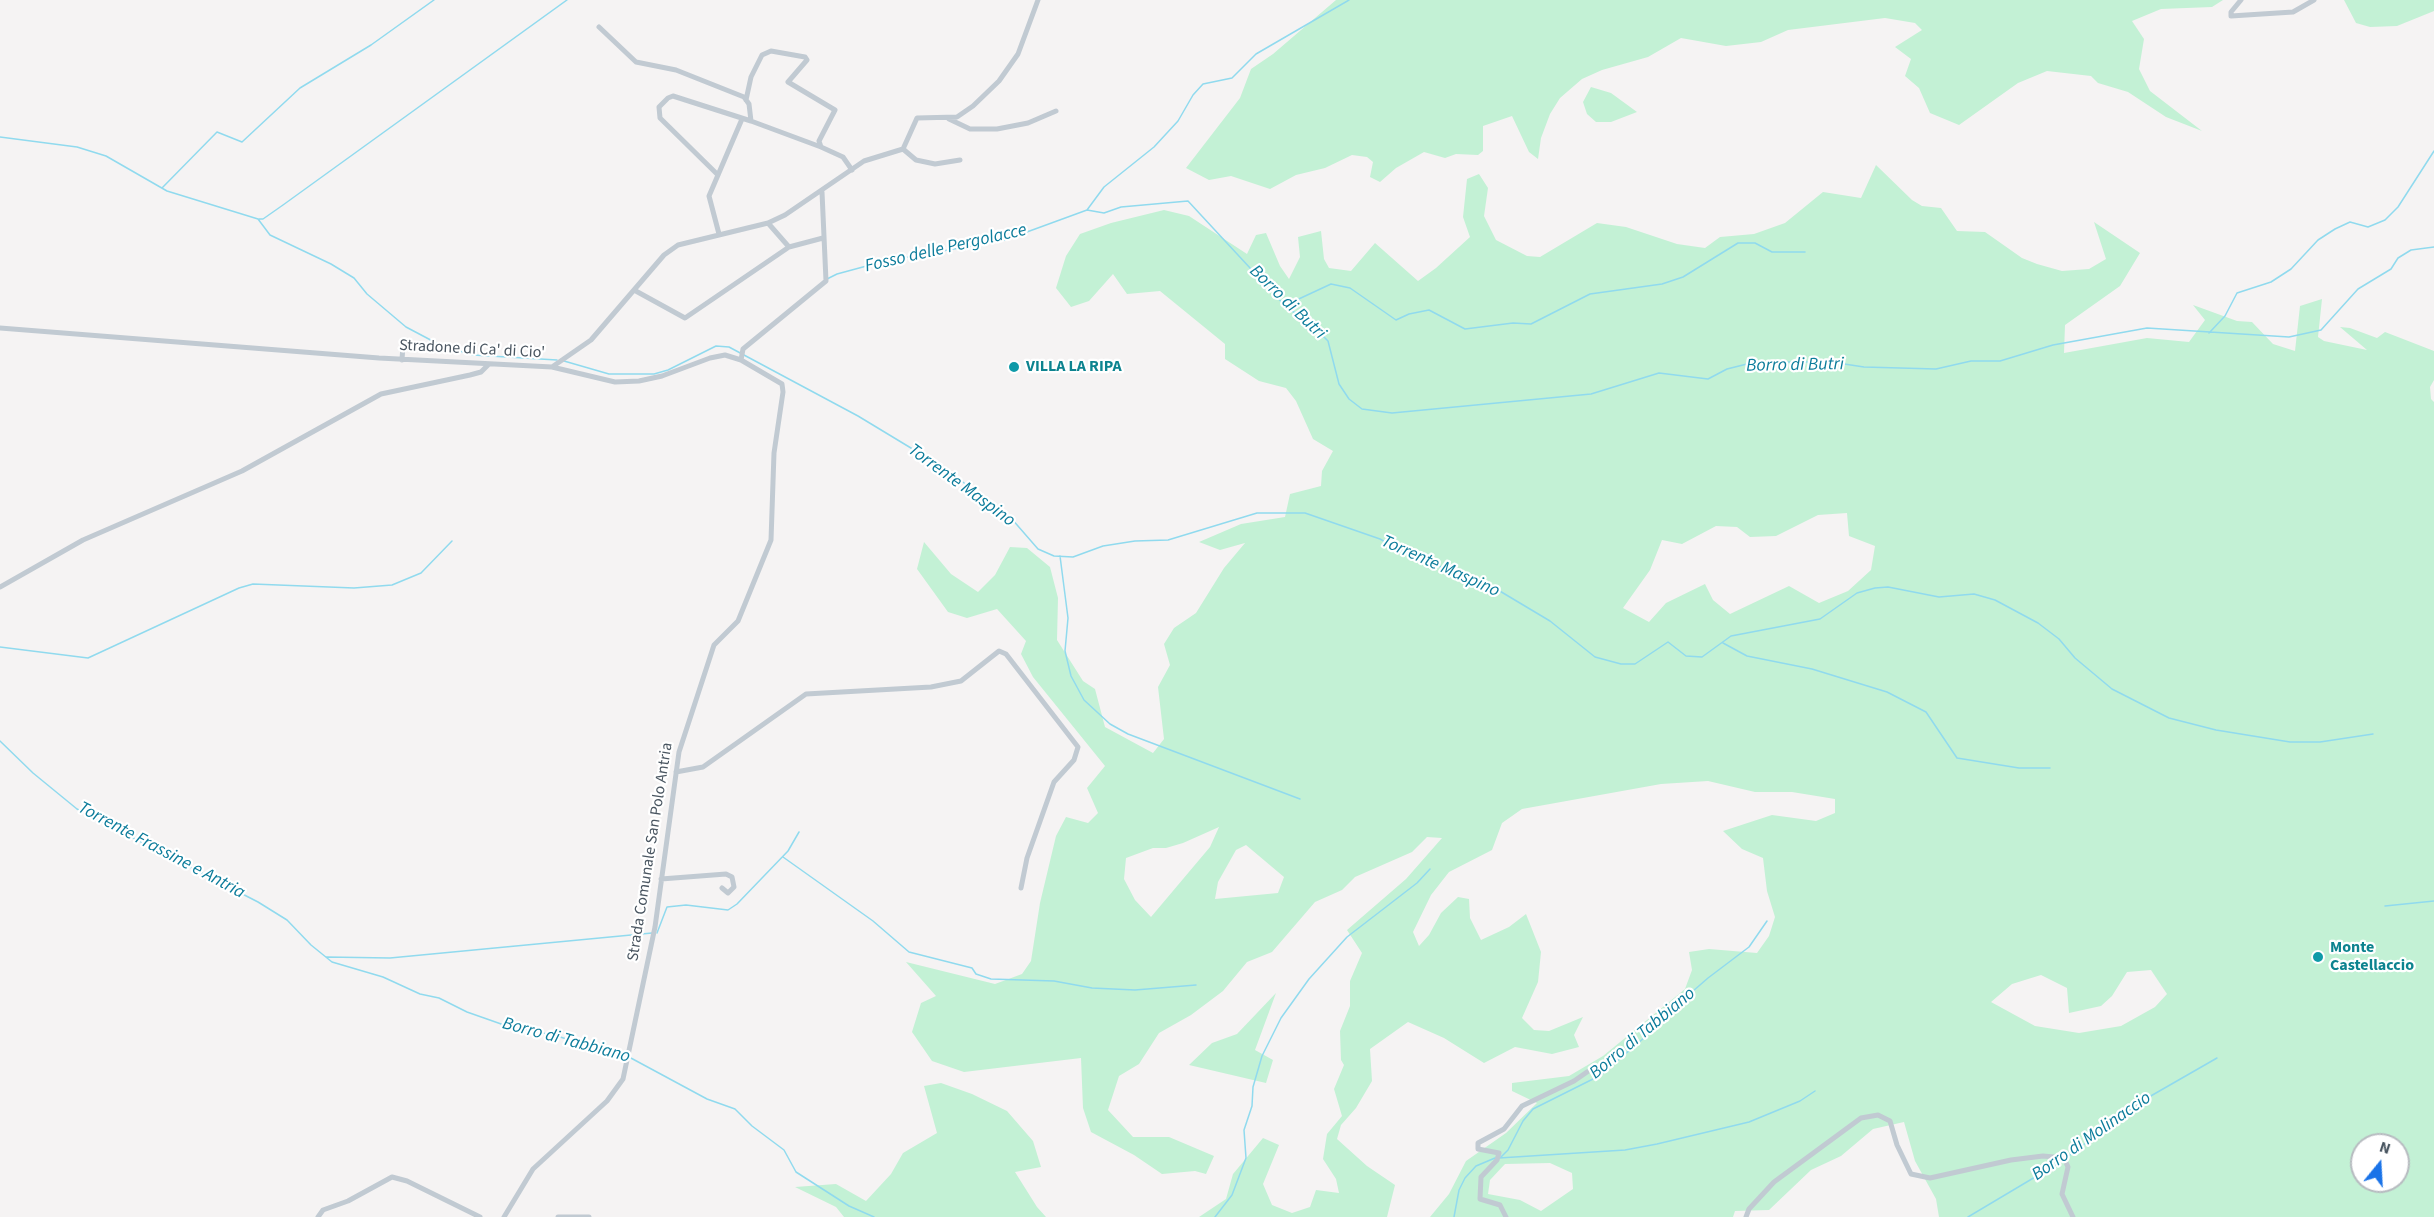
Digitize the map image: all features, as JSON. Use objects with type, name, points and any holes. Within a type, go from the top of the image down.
[{"type":"street","points":[[960,160],[935,164],[916,160],[903,148],[917,118],[957,117],[999,81],[1018,54],[1038,0]]},
{"type":"street","points":[[2241,0],[2231,12],[2231,16],[2293,12],[2314,0]]},
{"type":"street","points":[[599,27],[636,62],[676,70],[746,100]]},
{"type":"street","points":[[751,121],[746,100],[751,77],[762,55],[771,51],[805,57],[807,60],[788,82],[835,110],[819,141],[821,147]]},
{"type":"street","points":[[718,175],[660,118],[659,107],[674,96],[821,147],[843,157],[852,170]]},
{"type":"street","points":[[947,118],[970,129],[997,129],[1028,123],[1056,111]]},
{"type":"street","points":[[719,234],[709,196],[742,119]]},
{"type":"street","name":"Stradone di Ca' di Cio'","points":[[0,328],[402,360],[552,368],[591,340],[664,255],[678,245],[768,222],[822,192],[864,161],[903,148]]},
{"type":"street","points":[[741,360],[743,349],[826,281],[822,192]]},
{"type":"street","points":[[768,222],[789,247]]},
{"type":"street","points":[[634,290],[685,318],[789,247],[823,238]]},
{"type":"street","points":[[402,360],[403,345]]},
{"type":"street","name":"Strada Comunale San Polo Antria","points":[[504,1217],[533,1169],[607,1101],[623,1078],[655,927],[676,772],[691,708],[714,645],[738,621],[771,540],[774,453],[783,392],[782,384],[741,360],[725,355],[710,358],[662,376],[631,381],[615,382],[552,368]]},
{"type":"street","points":[[0,587],[82,540],[242,471],[381,394],[470,375],[481,372],[488,365]]},
{"type":"street","points":[[676,772],[703,767],[806,694],[931,687],[961,681],[999,651],[1006,654],[1078,747],[1074,760],[1054,782],[1027,858],[1021,888]]},
{"type":"street","points":[[661,879],[726,874],[732,877],[734,887],[728,893],[722,888]]},
{"type":"street","points":[[1506,1217],[1500,1205],[1480,1199],[1481,1177],[1497,1160],[1499,1153],[1478,1149],[1478,1143],[1504,1130],[1522,1106],[1574,1081],[1587,1072]]},
{"type":"street","points":[[1746,1217],[1749,1209],[1774,1182],[1860,1118],[1878,1114],[1890,1121],[1897,1145],[1911,1174],[1930,1178],[2011,1160],[2043,1156],[2065,1159],[2068,1167],[2062,1194],[2073,1217]]},
{"type":"street","points":[[318,1217],[323,1210],[348,1201],[392,1177],[406,1181],[480,1217]]},
{"type":"street","points":[[558,1217],[589,1217]]},
{"type":"green space","points":[[1336,0],[2223,0],[2212,7],[2161,9],[2132,21],[2144,39],[2139,69],[2150,91],[2202,131],[2166,117],[2128,92],[2098,83],[2091,76],[2047,71],[2018,83],[1959,125],[1930,113],[1919,88],[1905,76],[1911,59],[1895,47],[1922,30],[1915,23],[1885,18],[1788,30],[1761,42],[1726,46],[1681,38],[1648,57],[1602,70],[1582,79],[1560,98],[1550,114],[1541,138],[1538,159],[1529,152],[1512,116],[1483,126],[1483,151],[1478,155],[1456,154],[1445,158],[1424,152],[1396,168],[1380,182],[1370,177],[1373,162],[1367,157],[1352,155],[1325,168],[1296,175],[1270,189],[1231,176],[1209,180],[1186,168],[1240,98],[1251,69],[1273,54]]},
{"type":"green space","points":[[2344,0],[2434,0],[2434,11],[2397,26],[2370,27],[2356,23]]},
{"type":"green space","points":[[1591,87],[1611,93],[1637,112],[1611,122],[1596,122],[1587,114],[1583,102]]},
{"type":"green space","points":[[1876,165],[1912,200],[1922,206],[1941,208],[1957,231],[1985,232],[2022,258],[2037,264],[2062,271],[2089,269],[2106,259],[2094,222],[2140,253],[2120,286],[2065,325],[2064,353],[2147,338],[2189,342],[2205,320],[2193,305],[2237,321],[2252,322],[2273,344],[2295,351],[2300,306],[2322,299],[2318,337],[2324,341],[2367,350],[2340,327],[2350,328],[2377,338],[2385,332],[2434,351],[2434,380],[2430,387],[2431,399],[2434,402],[2434,1217],[1939,1217],[1936,1199],[1915,1161],[1904,1122],[1873,1129],[1841,1156],[1811,1170],[1769,1210],[1735,1211],[1733,1217],[1430,1217],[1449,1194],[1466,1161],[1506,1133],[1537,1103],[1512,1091],[1512,1083],[1569,1076],[1603,1056],[1685,989],[1692,970],[1689,952],[1709,949],[1757,953],[1769,936],[1775,917],[1767,891],[1763,858],[1742,849],[1723,831],[1772,815],[1816,821],[1835,813],[1835,799],[1792,792],[1755,792],[1708,781],[1661,784],[1522,809],[1502,823],[1492,850],[1449,872],[1431,895],[1413,932],[1419,946],[1429,935],[1441,913],[1458,897],[1469,899],[1470,918],[1481,940],[1509,927],[1526,914],[1541,952],[1538,982],[1522,1018],[1534,1030],[1549,1031],[1583,1017],[1574,1035],[1579,1047],[1552,1054],[1515,1047],[1484,1063],[1444,1038],[1408,1022],[1370,1049],[1372,1081],[1356,1108],[1341,1125],[1337,1139],[1367,1166],[1395,1185],[1387,1217],[1199,1217],[1226,1199],[1233,1174],[1263,1138],[1279,1145],[1263,1184],[1272,1205],[1292,1213],[1310,1207],[1316,1190],[1339,1193],[1336,1179],[1323,1159],[1327,1134],[1342,1116],[1334,1089],[1344,1065],[1341,1060],[1340,1031],[1350,1006],[1350,981],[1362,953],[1347,930],[1406,879],[1442,838],[1427,837],[1412,852],[1355,877],[1342,890],[1315,902],[1272,952],[1247,962],[1223,991],[1191,1015],[1159,1033],[1139,1064],[1119,1076],[1108,1110],[1133,1137],[1169,1137],[1214,1156],[1206,1174],[1195,1171],[1162,1174],[1134,1155],[1091,1132],[1083,1108],[1081,1058],[964,1072],[932,1061],[912,1032],[921,1003],[936,996],[906,962],[995,984],[1022,974],[1031,961],[1040,903],[1056,836],[1066,817],[1088,823],[1098,813],[1087,788],[1105,766],[1033,677],[1021,654],[1026,641],[997,609],[967,618],[948,612],[917,569],[924,542],[951,574],[978,592],[995,575],[1010,547],[1027,548],[1050,567],[1058,598],[1057,640],[1083,681],[1095,689],[1105,727],[1153,753],[1164,739],[1158,687],[1170,665],[1164,644],[1174,628],[1196,613],[1224,568],[1245,543],[1220,550],[1199,542],[1241,524],[1285,517],[1290,494],[1321,486],[1322,471],[1333,451],[1313,439],[1296,401],[1286,388],[1259,381],[1225,359],[1225,344],[1160,291],[1127,294],[1113,274],[1089,301],[1071,307],[1056,288],[1066,256],[1080,234],[1111,223],[1164,210],[1189,216],[1247,254],[1256,235],[1266,233],[1280,266],[1289,279],[1300,257],[1298,237],[1321,231],[1324,259],[1329,268],[1351,271],[1375,243],[1418,281],[1470,237],[1463,217],[1467,179],[1479,174],[1488,188],[1484,216],[1496,240],[1527,256],[1540,257],[1597,223],[1626,227],[1677,244],[1705,248],[1720,237],[1754,234],[1785,223],[1823,192],[1861,198]],"holes":[[[1847,513],[1849,536],[1875,546],[1871,570],[1848,591],[1819,603],[1789,586],[1730,614],[1713,600],[1705,584],[1666,603],[1649,622],[1623,608],[1650,570],[1662,540],[1682,544],[1716,526],[1737,527],[1750,537],[1776,536],[1818,515]],[[1219,827],[1210,847],[1151,917],[1135,900],[1124,879],[1126,858],[1153,848],[1166,848]],[[1246,845],[1284,877],[1278,893],[1215,899],[1218,882],[1236,850]],[[2151,970],[2167,994],[2155,1007],[2121,1026],[2079,1033],[2035,1026],[1991,1002],[2012,984],[2041,975],[2067,988],[2069,1013],[2101,1006],[2112,996],[2127,972]],[[1550,1163],[1572,1173],[1573,1189],[1541,1211],[1520,1200],[1488,1194],[1490,1180],[1505,1164]]]},
{"type":"green space","points":[[1276,993],[1255,1050],[1273,1060],[1266,1083],[1189,1065],[1212,1043],[1237,1034]]},
{"type":"green space","points":[[941,1083],[972,1094],[1007,1111],[1033,1141],[1041,1167],[1015,1172],[1046,1217],[844,1217],[836,1207],[795,1187],[836,1184],[866,1201],[891,1174],[903,1153],[937,1133],[924,1086]]},
{"type":"waterway","points":[[162,188],[217,132],[242,142],[300,88],[371,45],[434,0]]},
{"type":"waterway","points":[[259,219],[263,219],[283,205],[567,0]]},
{"type":"waterway","name":"Fosso delle Pergolacce","points":[[827,279],[837,274],[885,261],[1005,240],[1087,210],[1104,187],[1154,147],[1178,121],[1193,95],[1203,84],[1232,78],[1256,54],[1349,0]]},
{"type":"waterway","name":"Torrente Maspino","points":[[0,137],[77,147],[106,156],[167,191],[258,219],[270,235],[331,264],[354,278],[367,294],[406,327],[442,346],[473,355],[557,360]]},
{"type":"waterway","points":[[2209,333],[2225,316],[2237,293],[2271,282],[2291,269],[2318,240],[2335,229],[2350,222],[2368,227],[2385,220],[2398,207],[2434,151]]},
{"type":"waterway","name":"Borro di Butri","points":[[1087,210],[1104,213],[1121,207],[1188,201],[1288,309],[1305,318],[1328,341],[1339,384],[1349,399],[1362,409],[1392,413],[1591,394],[1659,373],[1708,379],[1727,369],[1755,362],[1831,362],[1864,367],[1936,369],[1971,361],[2000,361],[2053,345],[2147,328],[2289,337],[2321,330],[2358,289],[2391,269],[2398,258],[2411,250],[2434,247]]},
{"type":"waterway","points":[[1288,304],[1331,284],[1350,288],[1396,320],[1409,314],[1429,310],[1465,329],[1513,323],[1531,324],[1590,294],[1662,284],[1683,277],[1738,243],[1755,243],[1772,252],[1805,252]]},
{"type":"waterway","name":"Torrente Maspino","points":[[564,361],[609,374],[654,374],[668,370],[716,346],[729,347],[858,416],[944,468],[1011,518],[1038,549],[1054,556],[1073,557],[1103,546],[1135,541],[1168,540],[1257,513],[1305,513],[1380,539],[1411,556],[1488,584],[1550,621],[1595,657],[1621,664],[1635,664],[1668,642],[1686,656],[1702,657],[1731,636],[1820,619],[1857,593],[1875,588],[1888,587],[1939,597],[1974,594],[1995,600],[2038,623],[2059,639],[2075,658],[2112,689],[2169,718],[2216,730],[2290,742],[2320,742],[2373,734]]},
{"type":"waterway","points":[[0,647],[88,658],[239,588],[253,584],[354,588],[392,585],[421,573],[452,541]]},
{"type":"waterway","points":[[1060,556],[1068,618],[1065,651],[1071,676],[1084,700],[1110,724],[1128,734],[1300,799]]},
{"type":"waterway","name":"Torrente Maspino","points":[[1723,643],[1747,656],[1812,669],[1887,692],[1926,712],[1957,758],[2019,768],[2050,768]]},
{"type":"waterway","name":"Torrente Frassine e Antria","points":[[0,741],[33,773],[77,809],[258,902],[287,920],[311,945],[332,962],[383,977],[420,994],[439,998],[467,1012],[504,1025],[557,1036],[624,1057]]},
{"type":"waterway","points":[[657,933],[667,907],[686,905],[728,910],[737,904],[788,851],[799,832]]},
{"type":"waterway","points":[[783,857],[873,921],[909,952],[972,968],[976,974],[991,979],[1054,981],[1092,988],[1135,990],[1196,985]]},
{"type":"waterway","points":[[1215,1217],[1232,1195],[1246,1158],[1244,1130],[1252,1106],[1253,1087],[1262,1056],[1281,1018],[1309,979],[1347,937],[1417,883],[1430,869]]},
{"type":"waterway","points":[[2385,906],[2434,901]]},
{"type":"waterway","name":"Borro di Tabbiano","points":[[1501,1157],[1508,1150],[1523,1121],[1533,1109],[1601,1075],[1667,1018],[1677,1005],[1708,978],[1749,947],[1767,921]]},
{"type":"waterway","points":[[326,957],[390,958],[652,933]]},
{"type":"waterway","name":"Borro di Tabbiano","points":[[629,1057],[707,1099],[735,1109],[752,1126],[784,1150],[796,1172],[849,1206],[874,1217]]},
{"type":"waterway","name":"Borro di Molinaccio","points":[[2066,1158],[2142,1101],[2217,1058]]},
{"type":"waterway","points":[[1499,1158],[1625,1150],[1657,1144],[1749,1122],[1800,1101],[1815,1091]]},
{"type":"waterway","name":"Borro di Tabbiano","points":[[1454,1217],[1459,1190],[1465,1178],[1476,1166],[1495,1158]]},
{"type":"waterway","name":"Borro di Molinaccio","points":[[1968,1217],[2062,1161]]},
{"type":"place","name":"VILLA LA RIPA","points":[[1014,367]]},
{"type":"place","name":"Monte Castellaccio","points":[[2318,957]]}]
